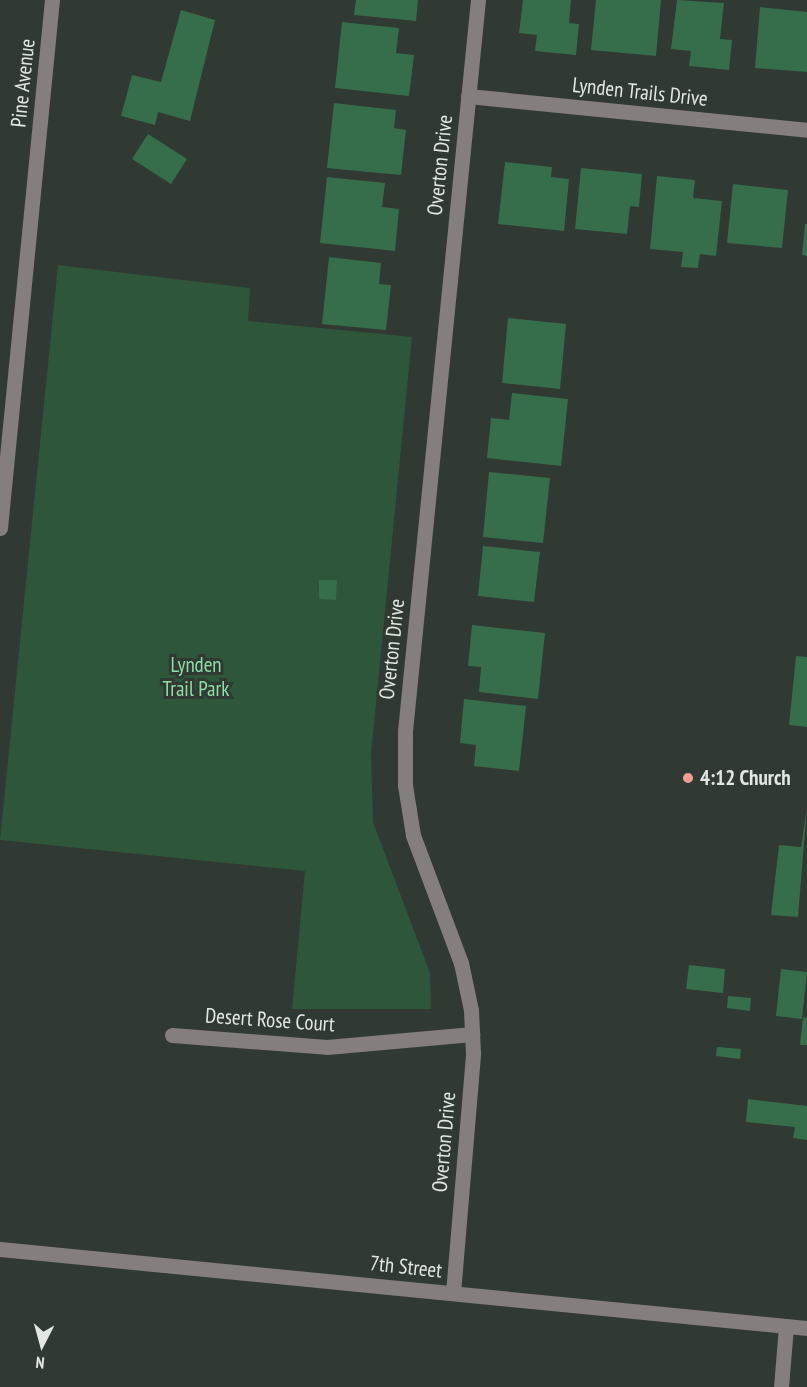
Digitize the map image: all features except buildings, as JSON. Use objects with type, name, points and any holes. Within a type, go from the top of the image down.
[{"type":"street","name":"Pine Avenue","points":[[0,528],[52,0]]},
{"type":"street","name":"Overton Drive","points":[[453,1293],[472,1034],[461,963],[413,835],[405,785],[405,731],[478,0]]},
{"type":"street","name":"Lynden Trails Drive","points":[[468,96],[807,130]]},
{"type":"street","name":"Desert Rose Court","points":[[172,1035],[327,1047],[472,1034]]},
{"type":"street","name":"7th Street","points":[[0,1248],[807,1328]]},
{"type":"street","points":[[781,1387],[786,1326]]},
{"type":"green space","name":"Lynden Trail Park","points":[[58,265],[250,288],[248,321],[412,337],[371,754],[373,822],[430,973],[431,1009],[292,1009],[305,871],[0,840]]},
{"type":"place","name":"4:12 Church","points":[[688,778]]}]
